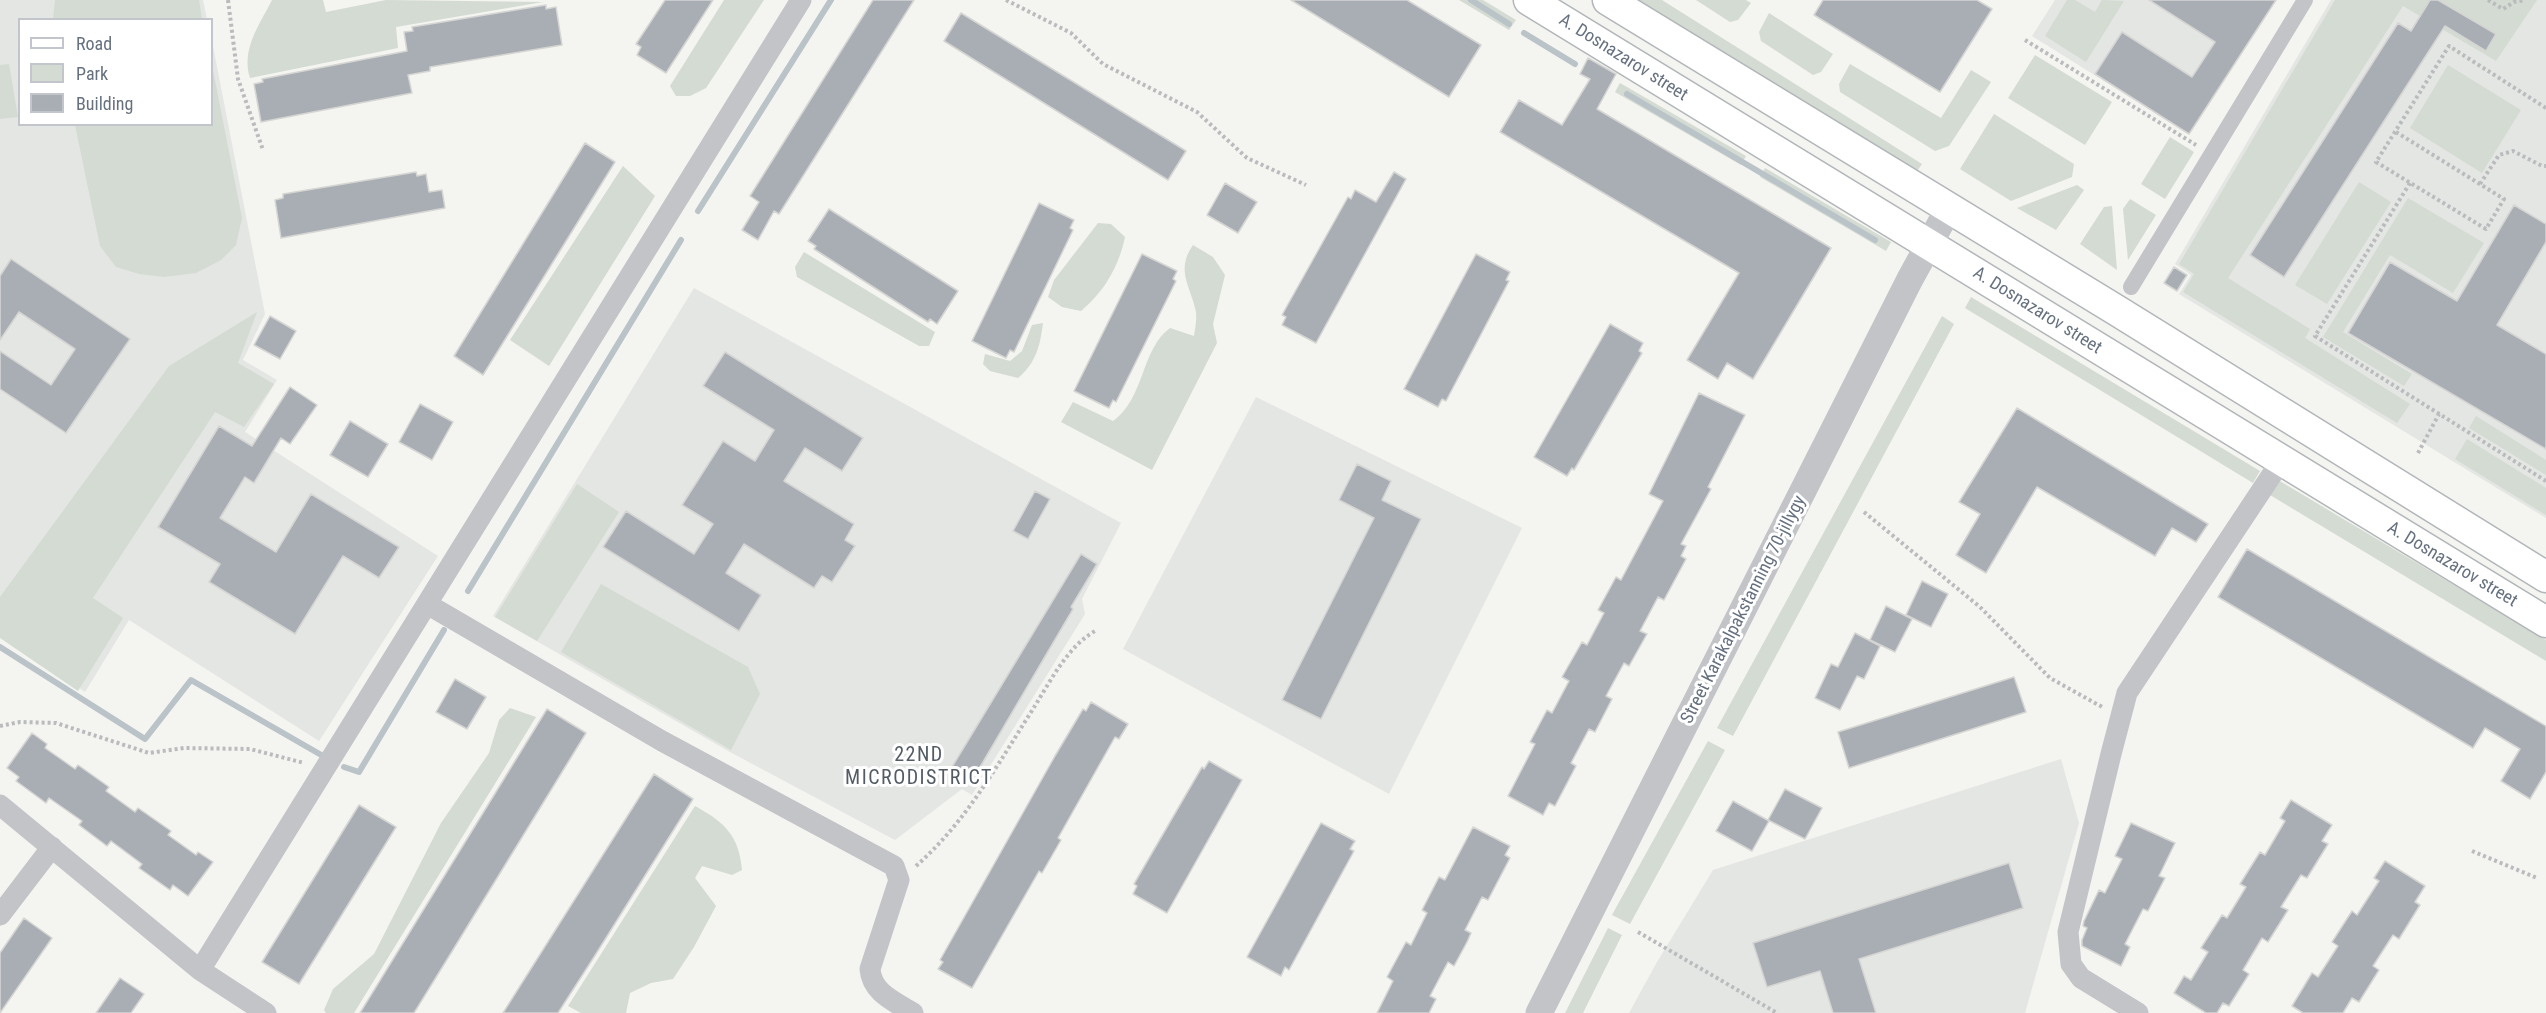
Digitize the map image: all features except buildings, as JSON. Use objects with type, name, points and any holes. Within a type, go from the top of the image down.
[{"type":"main road","name":"A. Dosnazarov street","points":[[1529,0],[2546,622]]},
{"type":"main road","points":[[1608,0],[1916,187],[2546,577]]},
{"type":"main road","points":[[1893,224],[1902,222],[1910,216],[1915,207],[1916,187]]},
{"type":"main road","points":[[1987,280],[1981,268],[1982,259],[1993,245],[2004,242]]},
{"type":"street","points":[[200,970],[801,0]]},
{"type":"street","points":[[2132,287],[2305,0]]},
{"type":"street","name":"Street Karakalpakstanning 70-jillygy","points":[[1539,1013],[1949,208]]},
{"type":"street","points":[[2138,1013],[2081,978],[2071,964],[2068,932],[2127,693],[2281,461]]},
{"type":"street","points":[[427,604],[662,741],[894,866],[899,880],[870,969],[871,981],[878,991],[913,1013]]},
{"type":"street","points":[[0,806],[52,846],[200,970],[266,1013]]},
{"type":"street","points":[[0,915],[52,846]]},
{"type":"path","points":[[228,0],[238,79],[263,150]]},
{"type":"path","points":[[1006,0],[1071,33],[1103,64],[1197,112],[1247,158],[1306,185]]},
{"type":"path","points":[[2488,0],[2503,9],[2514,2],[2525,0]]},
{"type":"path","points":[[2025,40],[2211,155]]},
{"type":"path","points":[[2396,132],[2504,199],[2486,229],[2376,162],[2449,46],[2546,108]]},
{"type":"path","points":[[2480,184],[2499,155],[2513,151],[2546,166]]},
{"type":"path","points":[[2410,183],[2315,336],[2546,481]]},
{"type":"path","points":[[2418,453],[2439,414]]},
{"type":"path","points":[[1864,512],[1980,607],[2050,678],[2121,717]]},
{"type":"path","points":[[899,880],[935,849],[968,810],[1060,667],[1082,638],[1095,631]]},
{"type":"path","points":[[0,726],[20,722],[56,723],[149,753],[184,748],[249,749],[326,768]]},
{"type":"path","points":[[2472,851],[2537,878]]},
{"type":"path","points":[[1638,932],[1777,1013]]},
{"type":"shaded area","points":[[0,0],[203,0],[207,18],[18,18],[18,126],[213,126],[213,46],[265,314],[243,360],[277,380],[245,432],[438,556],[319,741],[129,620],[85,692],[0,633]]},
{"type":"shaded area","points":[[2055,0],[2276,0],[2189,134],[2032,36]]},
{"type":"shaded area","points":[[2331,0],[2546,0],[2546,518],[2179,294],[2191,275],[2175,264]]},
{"type":"shaded area","points":[[694,288],[1121,523],[1082,599],[1085,614],[972,795],[962,789],[895,840],[730,752],[493,616]]},
{"type":"shaded area","points":[[1256,397],[1522,528],[1389,794],[1123,649]]},
{"type":"shaded area","points":[[2061,759],[2079,823],[2025,1013],[1629,1013],[1713,870]]},
{"type":"green space","points":[[55,0],[199,0],[202,18],[53,18]]},
{"type":"green space","points":[[272,0],[323,0],[326,12],[386,0],[543,2],[396,27],[398,48],[250,78],[248,57],[250,47]]},
{"type":"green space","points":[[724,0],[764,0],[706,88],[690,96],[676,96],[670,86]]},
{"type":"green space","points":[[1459,0],[1483,0],[1516,20],[1509,30]]},
{"type":"green space","points":[[1634,0],[1662,0],[1922,164],[1915,174]]},
{"type":"green space","points":[[1696,0],[1746,0],[1751,3],[1738,20],[1730,22]]},
{"type":"green space","points":[[2067,0],[2075,0],[2095,12],[2102,0],[2124,1],[2086,62],[2045,36]]},
{"type":"green space","points":[[2335,0],[2537,0],[2496,61],[2403,6],[2228,278],[2310,329],[2305,338],[2410,404],[2397,423],[2183,292],[2194,274],[2179,264]]},
{"type":"green space","points":[[1769,13],[1833,54],[1821,72],[1813,75],[1761,41],[1759,32]]},
{"type":"green space","points":[[2035,55],[2112,102],[2085,145],[2008,98]]},
{"type":"green space","points":[[9,64],[18,117],[0,119],[0,65]]},
{"type":"green space","points":[[1850,64],[1941,118],[1971,70],[1991,82],[1949,146],[1935,151],[1840,92],[1839,84]]},
{"type":"green space","points":[[2448,65],[2521,110],[2482,173],[2410,128]]},
{"type":"green space","points":[[213,70],[242,218],[236,245],[221,260],[196,273],[164,277],[139,274],[116,267],[100,246],[75,126],[213,126]]},
{"type":"green space","points":[[1620,83],[1746,156],[1741,165],[1615,92]]},
{"type":"green space","points":[[1994,114],[2074,164],[2072,177],[2011,201],[1960,169]]},
{"type":"green space","points":[[2170,137],[2194,152],[2165,199],[2141,184]]},
{"type":"green space","points":[[623,166],[655,196],[549,366],[510,340]]},
{"type":"green space","points":[[1765,168],[1891,242],[1886,251],[1760,177]]},
{"type":"green space","points":[[2359,182],[2391,202],[2327,304],[2295,285]]},
{"type":"green space","points":[[2077,185],[2084,190],[2056,230],[2017,208]]},
{"type":"green space","points":[[2408,198],[2484,243],[2453,293],[2390,255],[2343,332],[2412,374],[2404,386],[2323,337]]},
{"type":"green space","points":[[2130,199],[2156,215],[2128,260],[2123,209]]},
{"type":"green space","points":[[2112,206],[2117,270],[2080,244],[2104,207]]},
{"type":"green space","points":[[1098,223],[1111,224],[1125,237],[1115,268],[1097,296],[1081,311],[1062,307],[1048,297],[1054,280]]},
{"type":"green space","points":[[1193,245],[1213,257],[1225,275],[1213,324],[1217,343],[1152,470],[1061,422],[1073,402],[1113,421],[1131,400],[1153,348],[1161,337],[1170,328],[1194,336],[1196,312],[1185,271],[1185,263]]},
{"type":"green space","points":[[804,252],[935,332],[929,346],[919,346],[797,277],[795,267]]},
{"type":"green space","points":[[1971,297],[2260,471],[2253,483],[1965,308]]},
{"type":"green space","points":[[257,312],[238,363],[274,384],[244,427],[215,412],[93,598],[123,618],[78,691],[0,638],[0,597],[169,366]]},
{"type":"green space","points":[[1942,316],[1954,324],[1733,736],[1717,728]]},
{"type":"green space","points":[[1043,323],[1036,354],[1018,378],[990,371],[983,364],[985,354],[1010,361],[1022,351],[1032,325]]},
{"type":"green space","points":[[2476,416],[2546,460],[2546,475],[2469,428]]},
{"type":"green space","points":[[2467,439],[2546,488],[2546,515],[2455,459]]},
{"type":"green space","points":[[2278,480],[2546,640],[2546,661],[2265,492]]},
{"type":"green space","points":[[577,484],[619,512],[537,641],[495,617]]},
{"type":"green space","points":[[601,584],[748,667],[760,694],[731,750],[561,652]]},
{"type":"green space","points":[[510,708],[536,717],[354,1013],[326,1013],[324,1010],[333,989],[374,954],[441,823],[489,753],[499,720]]},
{"type":"green space","points":[[1708,741],[1725,750],[1630,924],[1612,915]]},
{"type":"green space","points":[[695,806],[722,824],[728,831],[737,847],[742,870],[732,875],[702,866],[695,878],[716,906],[694,947],[673,979],[651,983],[630,993],[626,1013],[581,1013],[568,1006]]},
{"type":"green space","points":[[1608,928],[1622,935],[1583,1013],[1565,1013]]},
{"type":"waterway","points":[[698,211],[831,0]]},
{"type":"waterway","points":[[1471,0],[1509,24]]},
{"type":"waterway","points":[[1524,33],[1575,64]]},
{"type":"waterway","points":[[1627,94],[1875,240]]},
{"type":"waterway","points":[[468,591],[681,240]]},
{"type":"waterway","points":[[344,767],[359,772],[444,630]]},
{"type":"waterway","points":[[0,647],[145,739],[191,680],[323,756]]},
{"type":"district","name":"22ND MICRODISTRICT","points":[[919,768]]}]
